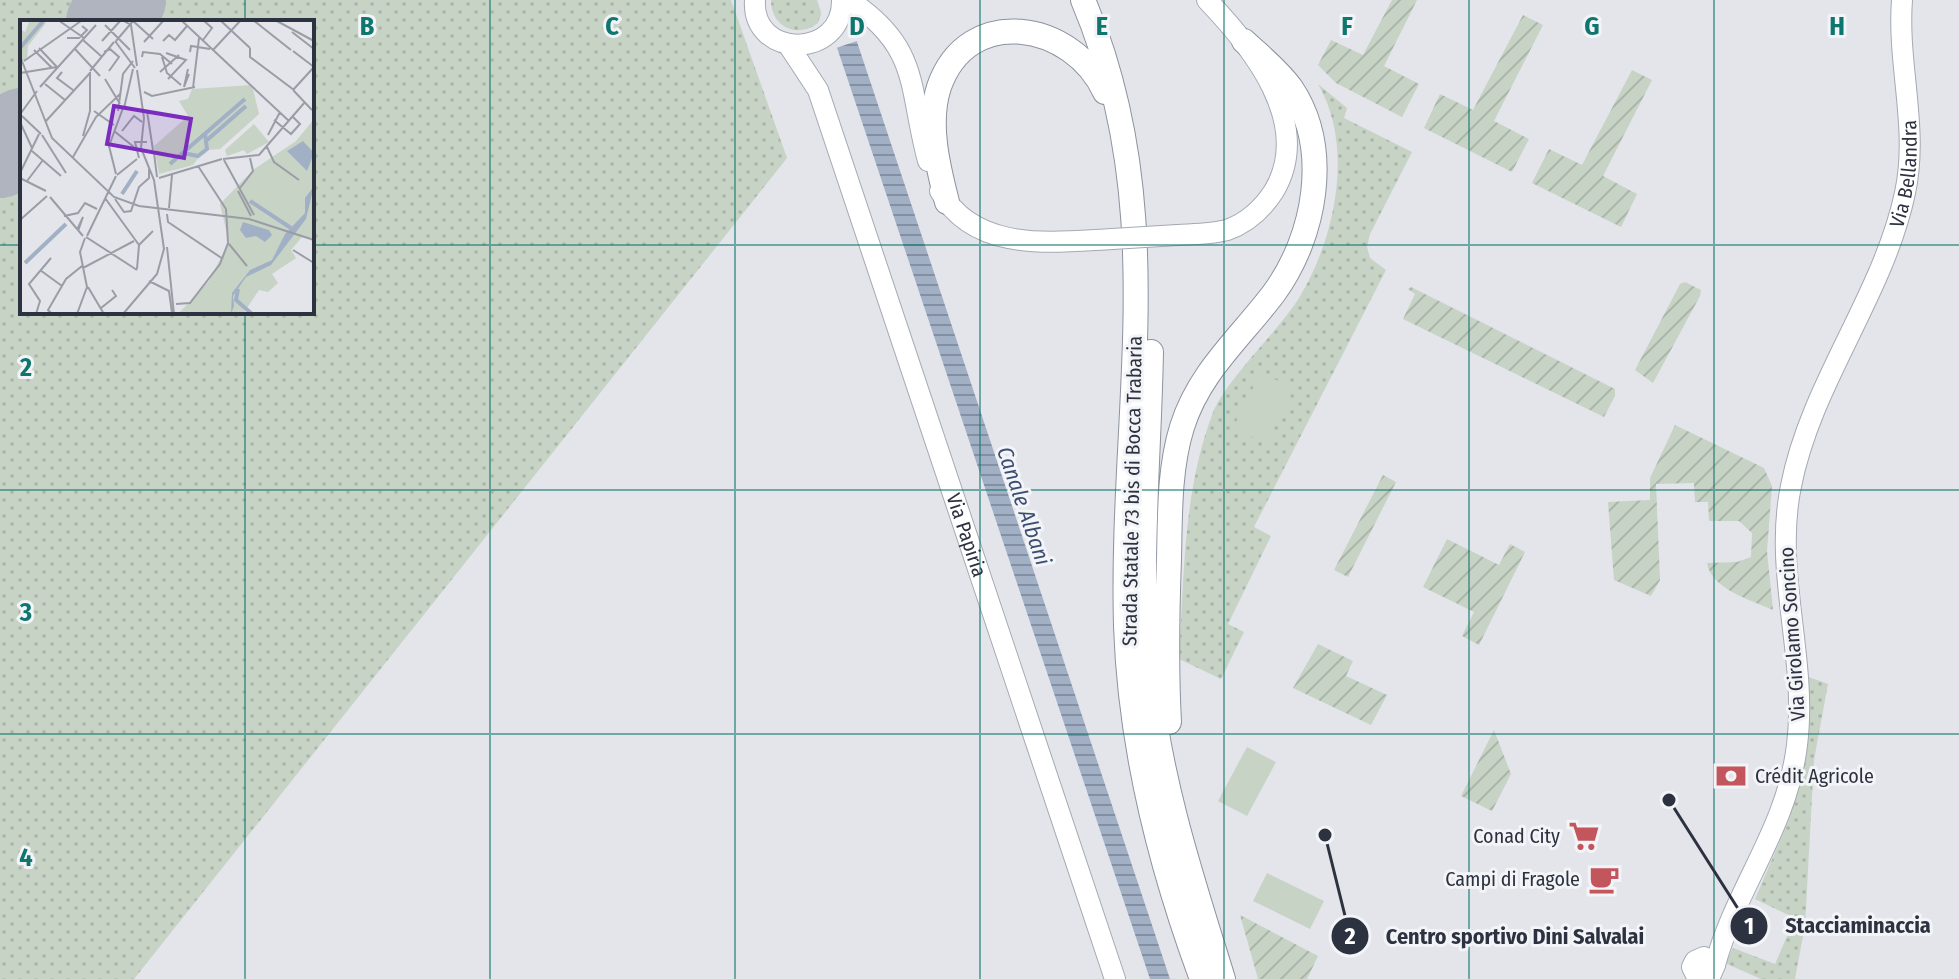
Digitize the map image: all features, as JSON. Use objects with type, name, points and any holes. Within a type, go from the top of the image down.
[{"type":"highway","name":"Strada Statale 73 bis di Bocca Trabaria","points":[[1083,0],[1102,51],[1127,146],[1138,270],[1126,573],[1131,699],[1138,751],[1164,860],[1202,979]]},
{"type":"highway","name":"Strada Statale 73 bis di Bocca Trabaria","points":[[1099,0],[1129,93],[1148,199],[1152,299],[1145,536],[1147,650],[1164,774],[1223,979]]},
{"type":"highway","points":[[947,202],[935,137],[938,89],[960,53],[990,35],[1013,31],[1034,33],[1074,52],[1100,82],[1127,146]]},
{"type":"highway","points":[[1181,840],[1167,687],[1170,521],[1176,452],[1183,423],[1200,385],[1287,272],[1307,223],[1314,183],[1313,147],[1300,104],[1284,79],[1244,41]]},
{"type":"main road","name":"Via Papiria","points":[[755,0],[758,20],[766,32],[789,46],[818,90],[1115,979]]},
{"type":"main road","points":[[789,46],[801,47],[824,39],[839,21],[842,0]]},
{"type":"main road","points":[[849,0],[884,25],[906,62],[929,164],[947,202],[978,227],[1015,240],[1112,239],[1219,232],[1243,223],[1266,202],[1282,173],[1287,139],[1282,112],[1273,89],[1244,41],[1207,0]]},
{"type":"main road","name":"Via Bellandra","points":[[1849,338],[1896,226],[1908,177],[1911,127],[1902,41],[1902,0]]},
{"type":"main road","points":[[839,21],[859,19],[884,25]]},
{"type":"main road","name":"Via Papiria","points":[[818,90],[817,59],[824,39]]},
{"type":"main road","name":"Via Girolamo Soncino","points":[[1701,972],[1774,835],[1792,778],[1799,702],[1785,556],[1787,511],[1802,444],[1849,338]]},
{"type":"green space","points":[[0,0],[731,0],[787,158],[134,979],[0,979]]},
{"type":"green space","points":[[771,0],[826,0],[818,23],[810,28],[794,30],[775,17]]},
{"type":"green space","points":[[1392,0],[1417,0],[1384,66],[1419,84],[1402,117],[1336,83],[1318,65],[1331,40],[1363,55]]},
{"type":"green space","points":[[1523,15],[1543,25],[1494,121],[1529,139],[1512,172],[1424,128],[1440,94],[1473,110]]},
{"type":"green space","points":[[1632,70],[1652,80],[1603,176],[1637,194],[1621,227],[1532,183],[1549,149],[1582,165]]},
{"type":"green space","points":[[1318,84],[1347,108],[1344,118],[1412,152],[1370,234],[1367,247],[1370,258],[1386,270],[1254,527],[1271,536],[1228,624],[1244,632],[1221,679],[1179,659],[1184,566],[1195,474],[1202,445],[1219,401],[1299,298],[1312,274],[1331,221],[1338,164],[1336,136]]},
{"type":"green space","points":[[1685,282],[1701,290],[1700,296],[1653,383],[1635,370],[1680,284]]},
{"type":"green space","points":[[1411,287],[1615,389],[1615,396],[1604,417],[1403,319],[1415,294],[1408,289]]},
{"type":"green space","points":[[1261,372],[1294,389],[1266,444],[1233,428]]},
{"type":"green space","points":[[1675,425],[1764,468],[1772,486],[1767,551],[1773,610],[1724,587],[1710,572],[1707,563],[1737,562],[1751,557],[1752,533],[1739,521],[1709,521],[1708,502],[1695,502],[1694,483],[1656,484],[1660,580],[1651,596],[1614,580],[1608,502],[1650,500],[1650,478]]},
{"type":"green space","points":[[1383,475],[1396,482],[1348,577],[1334,570]]},
{"type":"green space","points":[[1447,539],[1499,565],[1510,544],[1525,552],[1479,645],[1462,636],[1474,612],[1423,587]]},
{"type":"green space","points":[[1318,644],[1353,661],[1346,676],[1387,695],[1371,725],[1293,688]]},
{"type":"green space","points":[[1806,676],[1828,684],[1814,760],[1805,925],[1795,979],[1761,979],[1725,963],[1733,948],[1775,964],[1795,918],[1755,899],[1789,820],[1802,771]]},
{"type":"green space","points":[[1494,730],[1511,774],[1492,811],[1461,796]]},
{"type":"green space","points":[[1247,747],[1276,762],[1247,816],[1218,801]]},
{"type":"green space","points":[[1267,873],[1324,901],[1310,929],[1253,901]]},
{"type":"green space","points":[[1240,915],[1318,956],[1307,979],[1258,979]]},
{"type":"water","points":[[821,0],[843,0],[1170,979],[1150,979]]},
{"type":"pier","points":[[817,0],[847,0],[860,40],[833,49]]},
{"type":"taxiway","points":[[0,113],[20,114]]},
{"type":"runway","points":[[109,20],[125,0]]},
{"type":"runway","points":[[0,157],[20,132]]},
{"type":"place","name":"Crédit Agricole","points":[[1731,776]]},
{"type":"place","name":"Stacciaminaccia","points":[[1669,800]]},
{"type":"place","name":"Centro sportivo Dini Salvalai","points":[[1325,835]]},
{"type":"place","name":"Conad City","points":[[1584,836]]},
{"type":"place","name":"Campi di Fragole","points":[[1604,879]]},
{"type":"water label","name":"Canale Albani","points":[[1024,506]]}]
